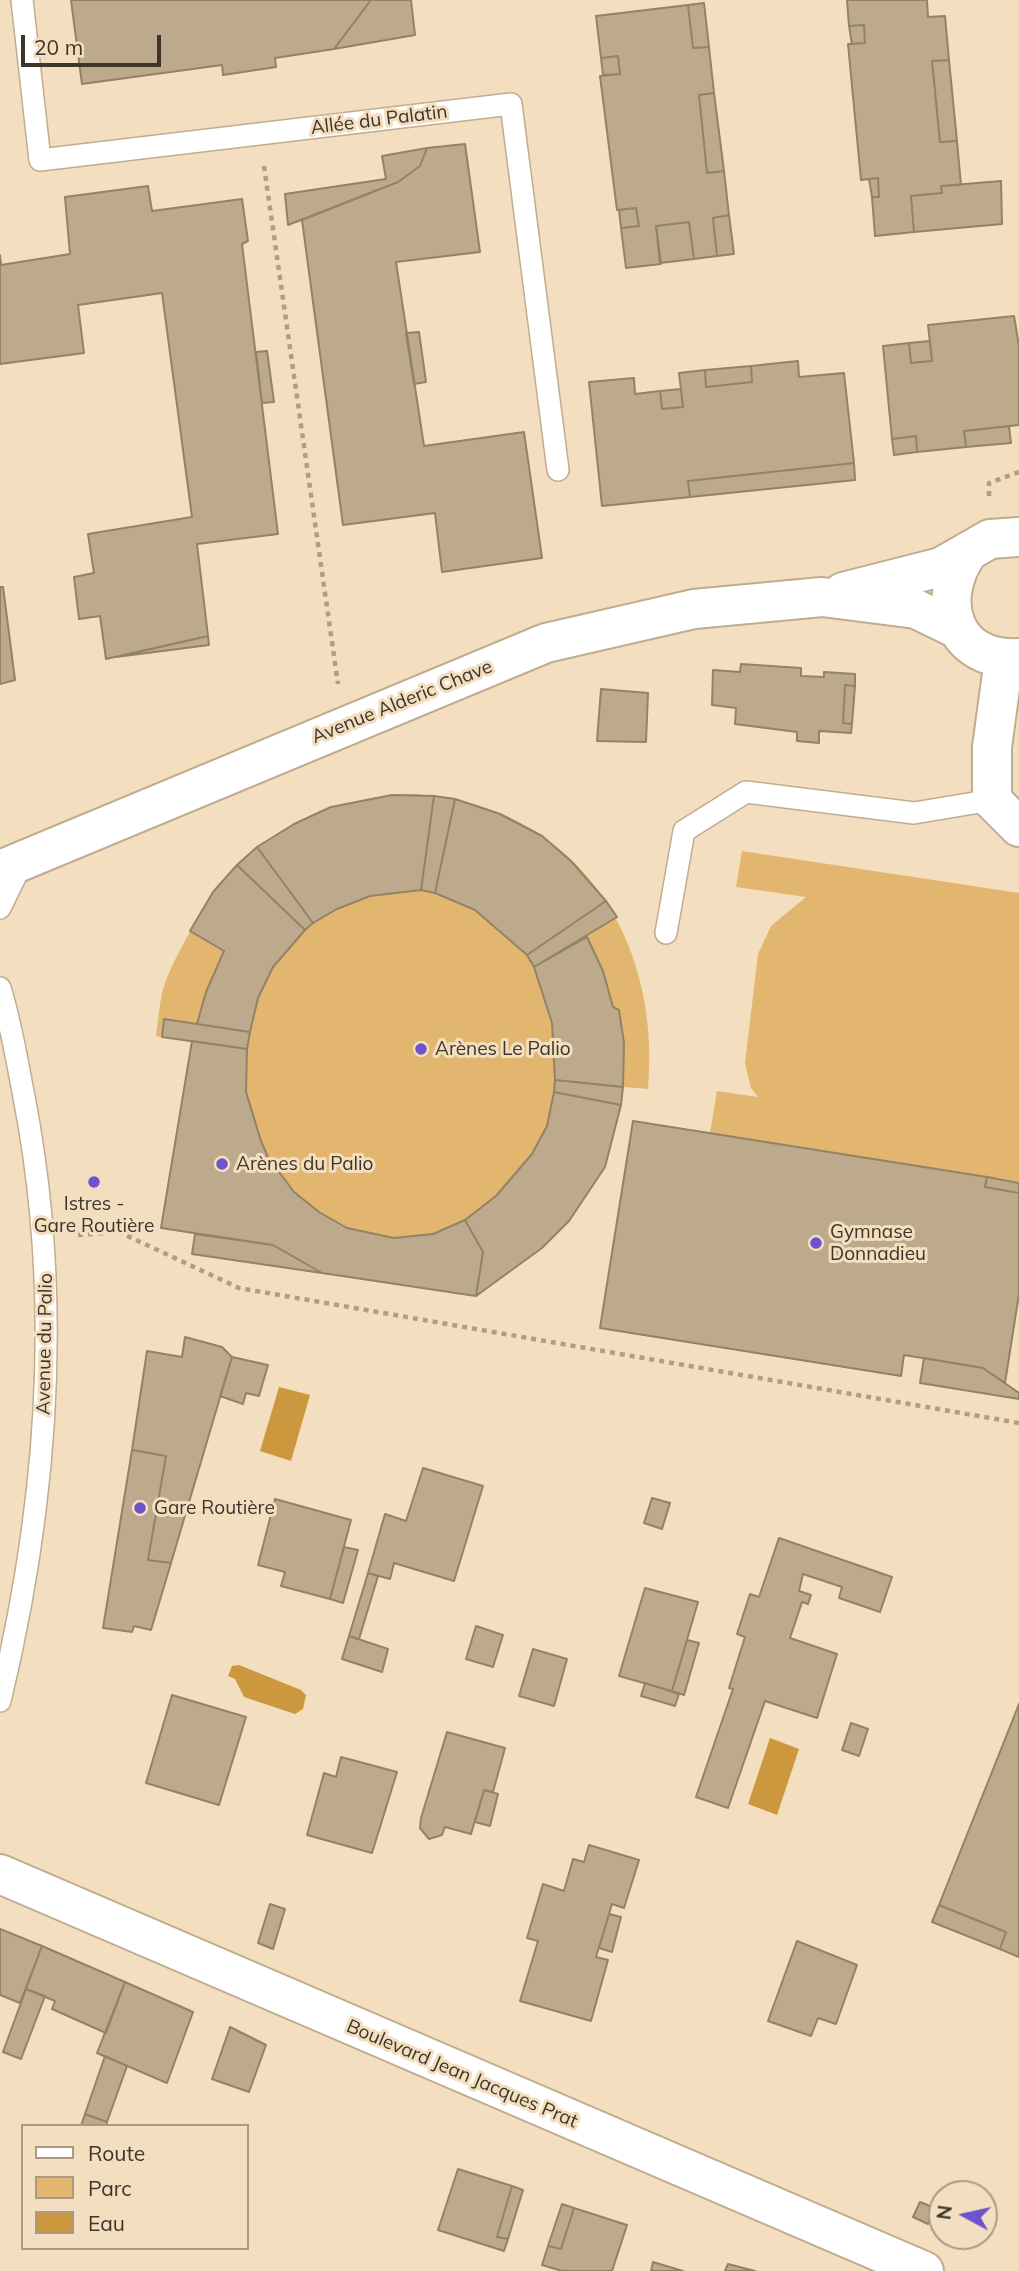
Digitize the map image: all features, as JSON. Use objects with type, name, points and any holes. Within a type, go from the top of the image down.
[{"type":"street","name":"Avenue Alderic Chave","points":[[11,865],[545,643],[694,608],[821,597],[941,567],[990,539],[1019,537]]},
{"type":"street","points":[[957,629],[950,609],[950,588],[957,568],[969,551]]},
{"type":"street","name":"Avenue Alderic Chave","points":[[821,597],[916,609],[957,629],[969,644],[986,654],[1012,659]]},
{"type":"street","points":[[1012,659],[992,747],[992,800],[1019,827]]},
{"type":"street","name":"Boulevard Jean Jacques Prat","points":[[0,1874],[924,2271]]},
{"type":"lane","name":"Allée du Palatin","points":[[22,0],[40,160],[511,104],[558,470]]},
{"type":"lane","points":[[666,933],[684,831],[746,792],[914,813],[992,800]]},
{"type":"lane","points":[[0,908],[11,865]]},
{"type":"lane","name":"Avenue du Palio","points":[[0,988],[30,1130],[44,1238],[48,1373],[40,1472],[25,1578],[0,1701]]},
{"type":"path","points":[[260,134],[344,727]]},
{"type":"path","points":[[44,1238],[119,1232],[239,1289],[1019,1423]]},
{"type":"green space","name":"Arènes Le Palio","points":[[414,794],[471,803],[520,823],[562,851],[596,888],[622,931],[640,980],[649,1033],[648,1089],[623,1087],[605,1167],[569,1221],[542,1248],[476,1296],[192,1254],[195,1234],[161,1228],[192,1042],[156,1036],[162,993],[175,961],[210,900],[232,873],[256,850],[283,831],[313,815],[345,804],[378,797]]},
{"type":"green space","points":[[742,851],[1019,893],[1019,1182],[710,1133],[717,1091],[758,1097],[751,1088],[745,1063],[758,954],[771,926],[806,897],[736,887]]},
{"type":"water","points":[[279,1387],[310,1395],[291,1461],[260,1451]]},
{"type":"water","points":[[239,1665],[301,1690],[306,1695],[303,1709],[295,1714],[244,1697],[235,1679],[228,1676],[232,1666]]},
{"type":"water","points":[[770,1738],[799,1749],[777,1815],[748,1804]]},
{"type":"building","points":[[71,0],[371,0],[334,49],[275,58],[276,67],[223,75],[222,65],[82,84]]},
{"type":"building","points":[[371,0],[411,0],[415,35],[334,49]]},
{"type":"building","points":[[847,0],[927,0],[928,17],[945,16],[949,60],[932,61],[940,142],[957,141],[961,185],[941,186],[942,193],[911,196],[914,232],[875,236],[872,197],[879,197],[878,178],[861,180],[848,44],[865,43],[864,25],[849,26]]},
{"type":"building","points":[[704,3],[709,47],[693,48],[688,5]]},
{"type":"building","points":[[688,5],[693,48],[709,47],[714,93],[699,95],[707,173],[724,171],[729,215],[713,218],[717,256],[694,259],[689,222],[656,226],[661,264],[626,268],[621,228],[639,226],[636,208],[617,210],[600,76],[620,74],[618,56],[601,58],[596,16]]},
{"type":"building","points":[[864,25],[865,43],[852,44],[849,26]]},
{"type":"building","points":[[618,56],[620,74],[603,75],[601,58]]},
{"type":"building","points":[[949,60],[957,141],[940,142],[932,61]]},
{"type":"building","points":[[714,93],[724,171],[707,173],[699,95]]},
{"type":"building","points":[[465,144],[480,252],[396,262],[424,446],[524,432],[542,558],[442,572],[435,513],[343,525],[302,220],[398,182],[420,166],[427,148]]},
{"type":"building","points":[[427,148],[420,166],[398,182],[288,225],[285,194],[386,179],[382,156]]},
{"type":"building","points":[[878,178],[879,197],[872,197],[869,179]]},
{"type":"building","points":[[1001,181],[1002,224],[914,232],[911,196],[942,193],[941,186]]},
{"type":"building","points":[[148,186],[152,211],[242,199],[248,241],[242,244],[278,534],[197,544],[208,636],[106,659],[100,616],[79,619],[74,577],[94,573],[88,534],[192,517],[162,293],[78,305],[84,353],[0,364],[0,255],[1,265],[70,254],[65,197]]},
{"type":"building","points":[[636,208],[639,226],[621,228],[619,210]]},
{"type":"building","points":[[729,215],[734,254],[717,256],[713,218]]},
{"type":"building","points":[[689,222],[694,259],[660,263],[656,226]]},
{"type":"building","points":[[1014,316],[1019,346],[1019,425],[964,431],[966,447],[917,452],[916,436],[892,439],[883,346],[909,343],[911,363],[932,361],[928,325]]},
{"type":"building","points":[[419,332],[426,382],[414,384],[406,333]]},
{"type":"building","points":[[930,341],[932,361],[911,363],[909,343]]},
{"type":"building","points":[[267,351],[274,402],[262,403],[256,352]]},
{"type":"building","points":[[798,361],[799,377],[844,373],[854,463],[688,481],[690,497],[602,506],[589,382],[634,378],[635,394],[660,391],[662,409],[683,407],[679,373],[705,370],[706,387],[752,382],[751,366]]},
{"type":"building","points":[[751,366],[752,382],[706,387],[705,370]]},
{"type":"building","points":[[681,389],[683,407],[662,409],[660,391]]},
{"type":"building","points":[[1009,426],[1011,443],[966,447],[964,431]]},
{"type":"building","points":[[916,436],[917,452],[894,455],[892,439]]},
{"type":"building","points":[[854,463],[855,480],[690,497],[688,481]]},
{"type":"building","points":[[0,587],[3,587],[15,680],[0,684]]},
{"type":"building","points":[[208,636],[209,645],[116,657]]},
{"type":"building","points":[[741,664],[801,668],[801,676],[824,677],[824,672],[855,674],[855,686],[845,685],[843,723],[852,724],[851,733],[819,731],[819,743],[797,741],[797,732],[735,724],[736,708],[712,705],[713,670],[740,672]]},
{"type":"building","points":[[845,685],[855,686],[852,724],[843,723]]},
{"type":"building","points":[[601,689],[648,693],[646,742],[597,741]]},
{"type":"building","points":[[392,795],[434,796],[421,890],[370,896],[337,909],[313,923],[257,847],[294,824],[331,807]]},
{"type":"building","points":[[434,796],[455,799],[435,893],[421,890]]},
{"type":"building","points":[[455,799],[500,814],[542,836],[571,861],[606,901],[527,955],[475,910],[435,893]]},
{"type":"building","points":[[257,847],[313,923],[305,930],[237,865]]},
{"type":"building","points":[[237,865],[305,930],[273,967],[258,998],[250,1032],[197,1024],[206,992],[224,951],[190,931],[213,892]]},
{"type":"building","points":[[606,901],[617,917],[534,967],[527,955]]},
{"type":"building","points":[[587,937],[603,971],[613,1007],[619,1010],[624,1043],[623,1087],[555,1080],[552,1023],[534,967]]},
{"type":"building","points":[[164,1019],[250,1032],[247,1049],[162,1037]]},
{"type":"building","name":"Arènes du Palio","points":[[192,1041],[247,1049],[246,1092],[268,1157],[294,1192],[319,1212],[347,1228],[394,1238],[433,1234],[465,1220],[483,1252],[476,1296],[322,1273],[273,1245],[161,1228]]},
{"type":"building","points":[[555,1080],[623,1087],[621,1105],[554,1092]]},
{"type":"building","points":[[554,1092],[621,1105],[605,1167],[569,1221],[542,1248],[476,1296],[483,1252],[465,1220],[496,1196],[532,1154],[547,1126]]},
{"type":"building","name":"Gymnase Donnadieu","points":[[633,1121],[987,1177],[985,1187],[1019,1193],[1019,1294],[1005,1383],[983,1368],[904,1355],[901,1376],[600,1328]]},
{"type":"building","points":[[987,1177],[1019,1183],[1019,1193],[985,1187]]},
{"type":"building","points":[[195,1234],[273,1245],[322,1273],[192,1254]]},
{"type":"building","points":[[185,1337],[222,1347],[232,1357],[171,1563],[148,1560],[166,1456],[132,1450],[147,1351],[182,1357]]},
{"type":"building","points":[[232,1357],[268,1365],[259,1396],[246,1393],[243,1404],[220,1396]]},
{"type":"building","points":[[924,1358],[983,1368],[1019,1393],[1019,1399],[920,1383]]},
{"type":"building","name":"Gare Routière","points":[[132,1450],[166,1456],[148,1560],[171,1563],[151,1630],[134,1626],[132,1632],[103,1628]]},
{"type":"building","points":[[423,1468],[483,1486],[454,1581],[394,1563],[390,1579],[368,1573],[385,1514],[406,1521]]},
{"type":"building","points":[[652,1498],[670,1503],[662,1529],[644,1523]]},
{"type":"building","points":[[275,1499],[351,1520],[330,1599],[281,1586],[285,1572],[258,1565]]},
{"type":"building","points":[[779,1538],[892,1577],[880,1612],[839,1598],[842,1587],[803,1574],[799,1591],[811,1595],[808,1604],[802,1602],[790,1638],[837,1654],[817,1718],[765,1701],[728,1808],[696,1797],[733,1689],[729,1688],[745,1637],[737,1634],[750,1594],[759,1597]]},
{"type":"building","points":[[344,1547],[358,1550],[343,1603],[330,1599]]},
{"type":"building","points":[[368,1573],[378,1576],[359,1639],[349,1636]]},
{"type":"building","points":[[645,1588],[698,1602],[672,1691],[619,1676]]},
{"type":"building","points":[[476,1626],[503,1635],[493,1667],[466,1659]]},
{"type":"building","points":[[349,1636],[388,1649],[382,1672],[342,1659]]},
{"type":"building","points":[[687,1640],[699,1643],[684,1695],[672,1691]]},
{"type":"building","points":[[533,1649],[567,1659],[554,1706],[519,1696]]},
{"type":"building","points":[[645,1683],[679,1694],[675,1706],[641,1696]]},
{"type":"building","points":[[172,1695],[246,1717],[219,1805],[146,1783]]},
{"type":"building","points":[[1019,1704],[1019,1957],[1000,1949],[1006,1932],[939,1905]]},
{"type":"building","points":[[851,1723],[868,1729],[859,1756],[842,1750]]},
{"type":"building","points":[[447,1732],[505,1748],[493,1792],[484,1790],[471,1834],[445,1827],[442,1835],[429,1839],[420,1828],[421,1818]]},
{"type":"building","points":[[341,1757],[397,1772],[372,1853],[307,1835],[324,1773],[336,1777]]},
{"type":"building","points":[[484,1790],[498,1794],[490,1826],[475,1822]]},
{"type":"building","points":[[589,1845],[639,1860],[624,1908],[612,1904],[596,1957],[608,1960],[591,2021],[520,2001],[538,1941],[527,1938],[543,1884],[564,1891],[573,1859],[584,1862]]},
{"type":"building","points":[[270,1904],[285,1909],[273,1949],[258,1943]]},
{"type":"building","points":[[939,1905],[1006,1932],[1000,1949],[932,1922]]},
{"type":"building","points":[[609,1914],[621,1917],[612,1952],[599,1948]]},
{"type":"building","points":[[0,1929],[42,1946],[20,2003],[0,1995]]},
{"type":"building","points":[[797,1941],[857,1965],[836,2024],[818,2018],[811,2036],[768,2021]]},
{"type":"building","points":[[42,1946],[125,1982],[106,2033],[52,2009],[55,2001],[26,1989]]},
{"type":"building","points":[[125,1982],[193,2012],[167,2083],[97,2053]]},
{"type":"building","points":[[26,1989],[45,1996],[21,2059],[3,2052]]},
{"type":"building","points":[[230,2027],[266,2045],[249,2092],[212,2079]]},
{"type":"building","points":[[105,2056],[127,2066],[107,2122],[85,2114]]},
{"type":"building","points":[[85,2114],[107,2122],[106,2124],[82,2124]]},
{"type":"building","points":[[458,2169],[512,2186],[497,2237],[508,2239],[504,2251],[438,2230]]},
{"type":"building","points":[[512,2186],[523,2190],[508,2239],[497,2237]]},
{"type":"building","points":[[920,2202],[928,2205],[928,2224],[913,2217]]},
{"type":"building","points":[[562,2204],[574,2208],[561,2249],[548,2246]]},
{"type":"building","points":[[574,2208],[627,2225],[612,2271],[562,2271],[542,2265],[548,2246],[561,2249]]},
{"type":"building","points":[[653,2262],[683,2271],[651,2271]]},
{"type":"building","points":[[728,2264],[755,2271],[725,2271]]},
{"type":"place","name":"Arènes Le Palio","points":[[421,1049]]},
{"type":"place","name":"Arènes du Palio","points":[[222,1164]]},
{"type":"place","name":"Istres - Gare Routière","points":[[94,1182]]},
{"type":"place","name":"Gymnase Donnadieu","points":[[816,1243]]},
{"type":"place","name":"Gare Routière","points":[[140,1508]]}]
